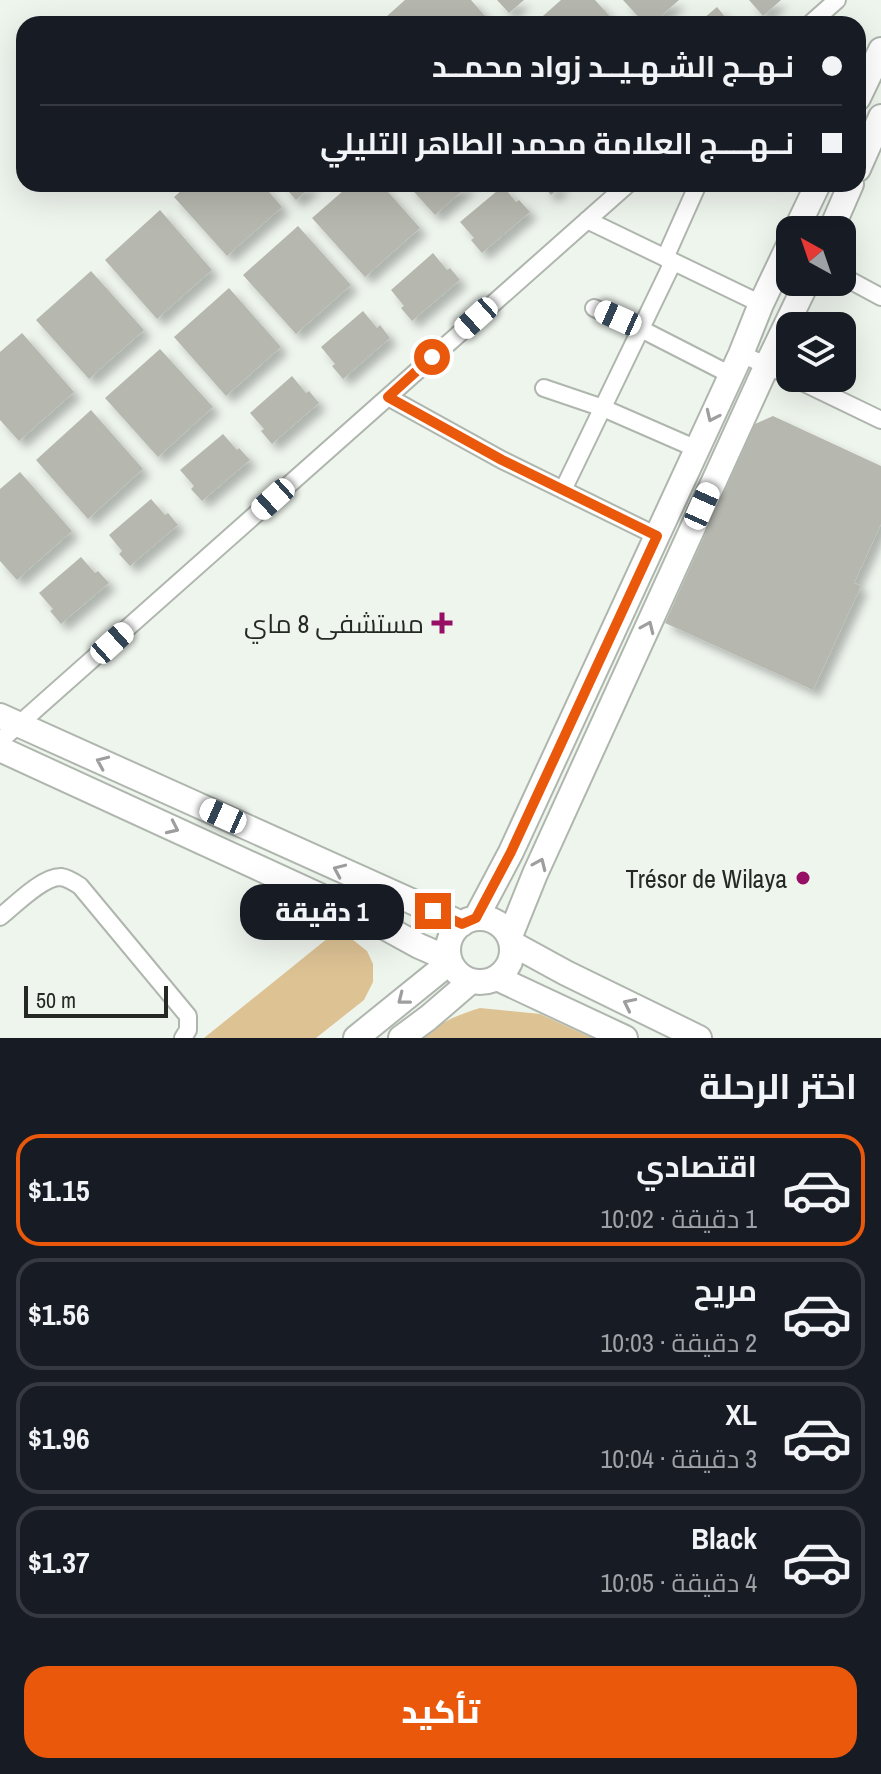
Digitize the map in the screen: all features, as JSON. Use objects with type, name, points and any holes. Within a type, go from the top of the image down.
[{"type":"main road","points":[[866,81],[881,50]]},
{"type":"main road","points":[[866,151],[881,117]]},
{"type":"main road","points":[[803,216],[814,192]]},
{"type":"main road","points":[[837,216],[848,192]]},
{"type":"main road","points":[[469,921],[511,852],[776,272]]},
{"type":"main road","points":[[511,940],[535,874],[800,296]]},
{"type":"main road","points":[[10,720],[344,872],[469,921]]},
{"type":"main road","points":[[0,749],[370,919],[450,960]]},
{"type":"main road","points":[[486,918],[496,921],[504,927],[511,940],[513,953],[510,963],[497,978],[484,982],[471,981],[459,974],[450,960],[450,939],[456,928],[469,921],[486,918]]},
{"type":"main road","points":[[511,940],[566,973],[699,1038]]},
{"type":"main road","points":[[356,1038],[450,960]]},
{"type":"main road","points":[[497,978],[625,1038]]},
{"type":"main road","points":[[401,1038],[471,981]]},
{"type":"street","points":[[819,16],[837,0]]},
{"type":"street","points":[[0,741],[10,720],[388,397],[619,192]]},
{"type":"street","points":[[563,490],[641,329],[695,192]]},
{"type":"street","points":[[587,220],[761,304]]},
{"type":"street","points":[[856,284],[881,297]]},
{"type":"street","points":[[594,308],[736,364],[767,365],[776,369]]},
{"type":"street","points":[[544,388],[603,408],[697,449]]},
{"type":"street","points":[[823,392],[881,420]]},
{"type":"street","points":[[388,397],[502,460],[657,536]]},
{"type":"street","points":[[0,917],[47,879],[61,877],[72,880],[188,1016],[188,1030],[183,1038]]},
{"type":"shaded area","points":[[333,934],[352,939],[367,951],[373,964],[373,982],[364,1000],[316,1038],[204,1038]]},
{"type":"shaded area","points":[[480,1008],[540,1014],[592,1038],[420,1038],[448,1020]]},
{"type":"building","points":[[405,0],[471,0],[485,16],[387,16]]},
{"type":"building","points":[[497,0],[524,0],[509,13]]},
{"type":"building","points":[[561,0],[595,0],[610,16],[543,16]]},
{"type":"building","points":[[623,0],[679,0],[661,16],[638,16]]},
{"type":"building","points":[[749,0],[781,0],[763,16]]},
{"type":"building","points":[[717,7],[724,16],[706,16]]},
{"type":"building","points":[[180,192],[269,192],[282,207],[227,256],[174,197]]},
{"type":"building","points":[[289,192],[305,192],[296,200]]},
{"type":"building","points":[[342,192],[388,192],[420,228],[365,277],[312,218]]},
{"type":"building","points":[[414,192],[461,192],[435,215]]},
{"type":"building","points":[[496,192],[508,192],[530,212],[482,253],[460,222]]},
{"type":"building","points":[[160,210],[212,270],[157,319],[105,260]]},
{"type":"building","points":[[298,226],[351,285],[296,334],[243,275]]},
{"type":"building","points":[[433,253],[460,280],[412,321],[391,290]]},
{"type":"building","points":[[91,271],[144,330],[89,379],[36,320]]},
{"type":"building","points":[[229,288],[281,347],[226,396],[174,337]]},
{"type":"building","points":[[363,311],[390,338],[343,379],[321,347]]},
{"type":"building","points":[[22,333],[74,392],[19,441],[0,420],[0,352]]},
{"type":"building","points":[[160,349],[213,407],[158,457],[105,398]]},
{"type":"building","points":[[292,376],[319,403],[272,444],[250,413]]},
{"type":"building","points":[[91,410],[143,469],[88,519],[36,460]]},
{"type":"building","points":[[773,416],[881,466],[881,524],[854,583],[861,586],[813,690],[665,623],[755,424]]},
{"type":"building","points":[[223,434],[250,460],[202,501],[180,470]]},
{"type":"building","points":[[20,472],[72,531],[17,580],[0,561],[0,489]]},
{"type":"building","points":[[151,499],[178,525],[130,566],[109,535]]},
{"type":"building","points":[[81,557],[109,583],[61,624],[39,593]]},
{"type":"place","name":"مستشفى 8 ماي","points":[[442,623]]},
{"type":"place","name":"Trésor de Wilaya","points":[[803,878]]},
{"type":"route","points":[[432,357],[388,397],[502,460],[657,536],[511,852],[476,918],[462,924],[433,911]]}]
